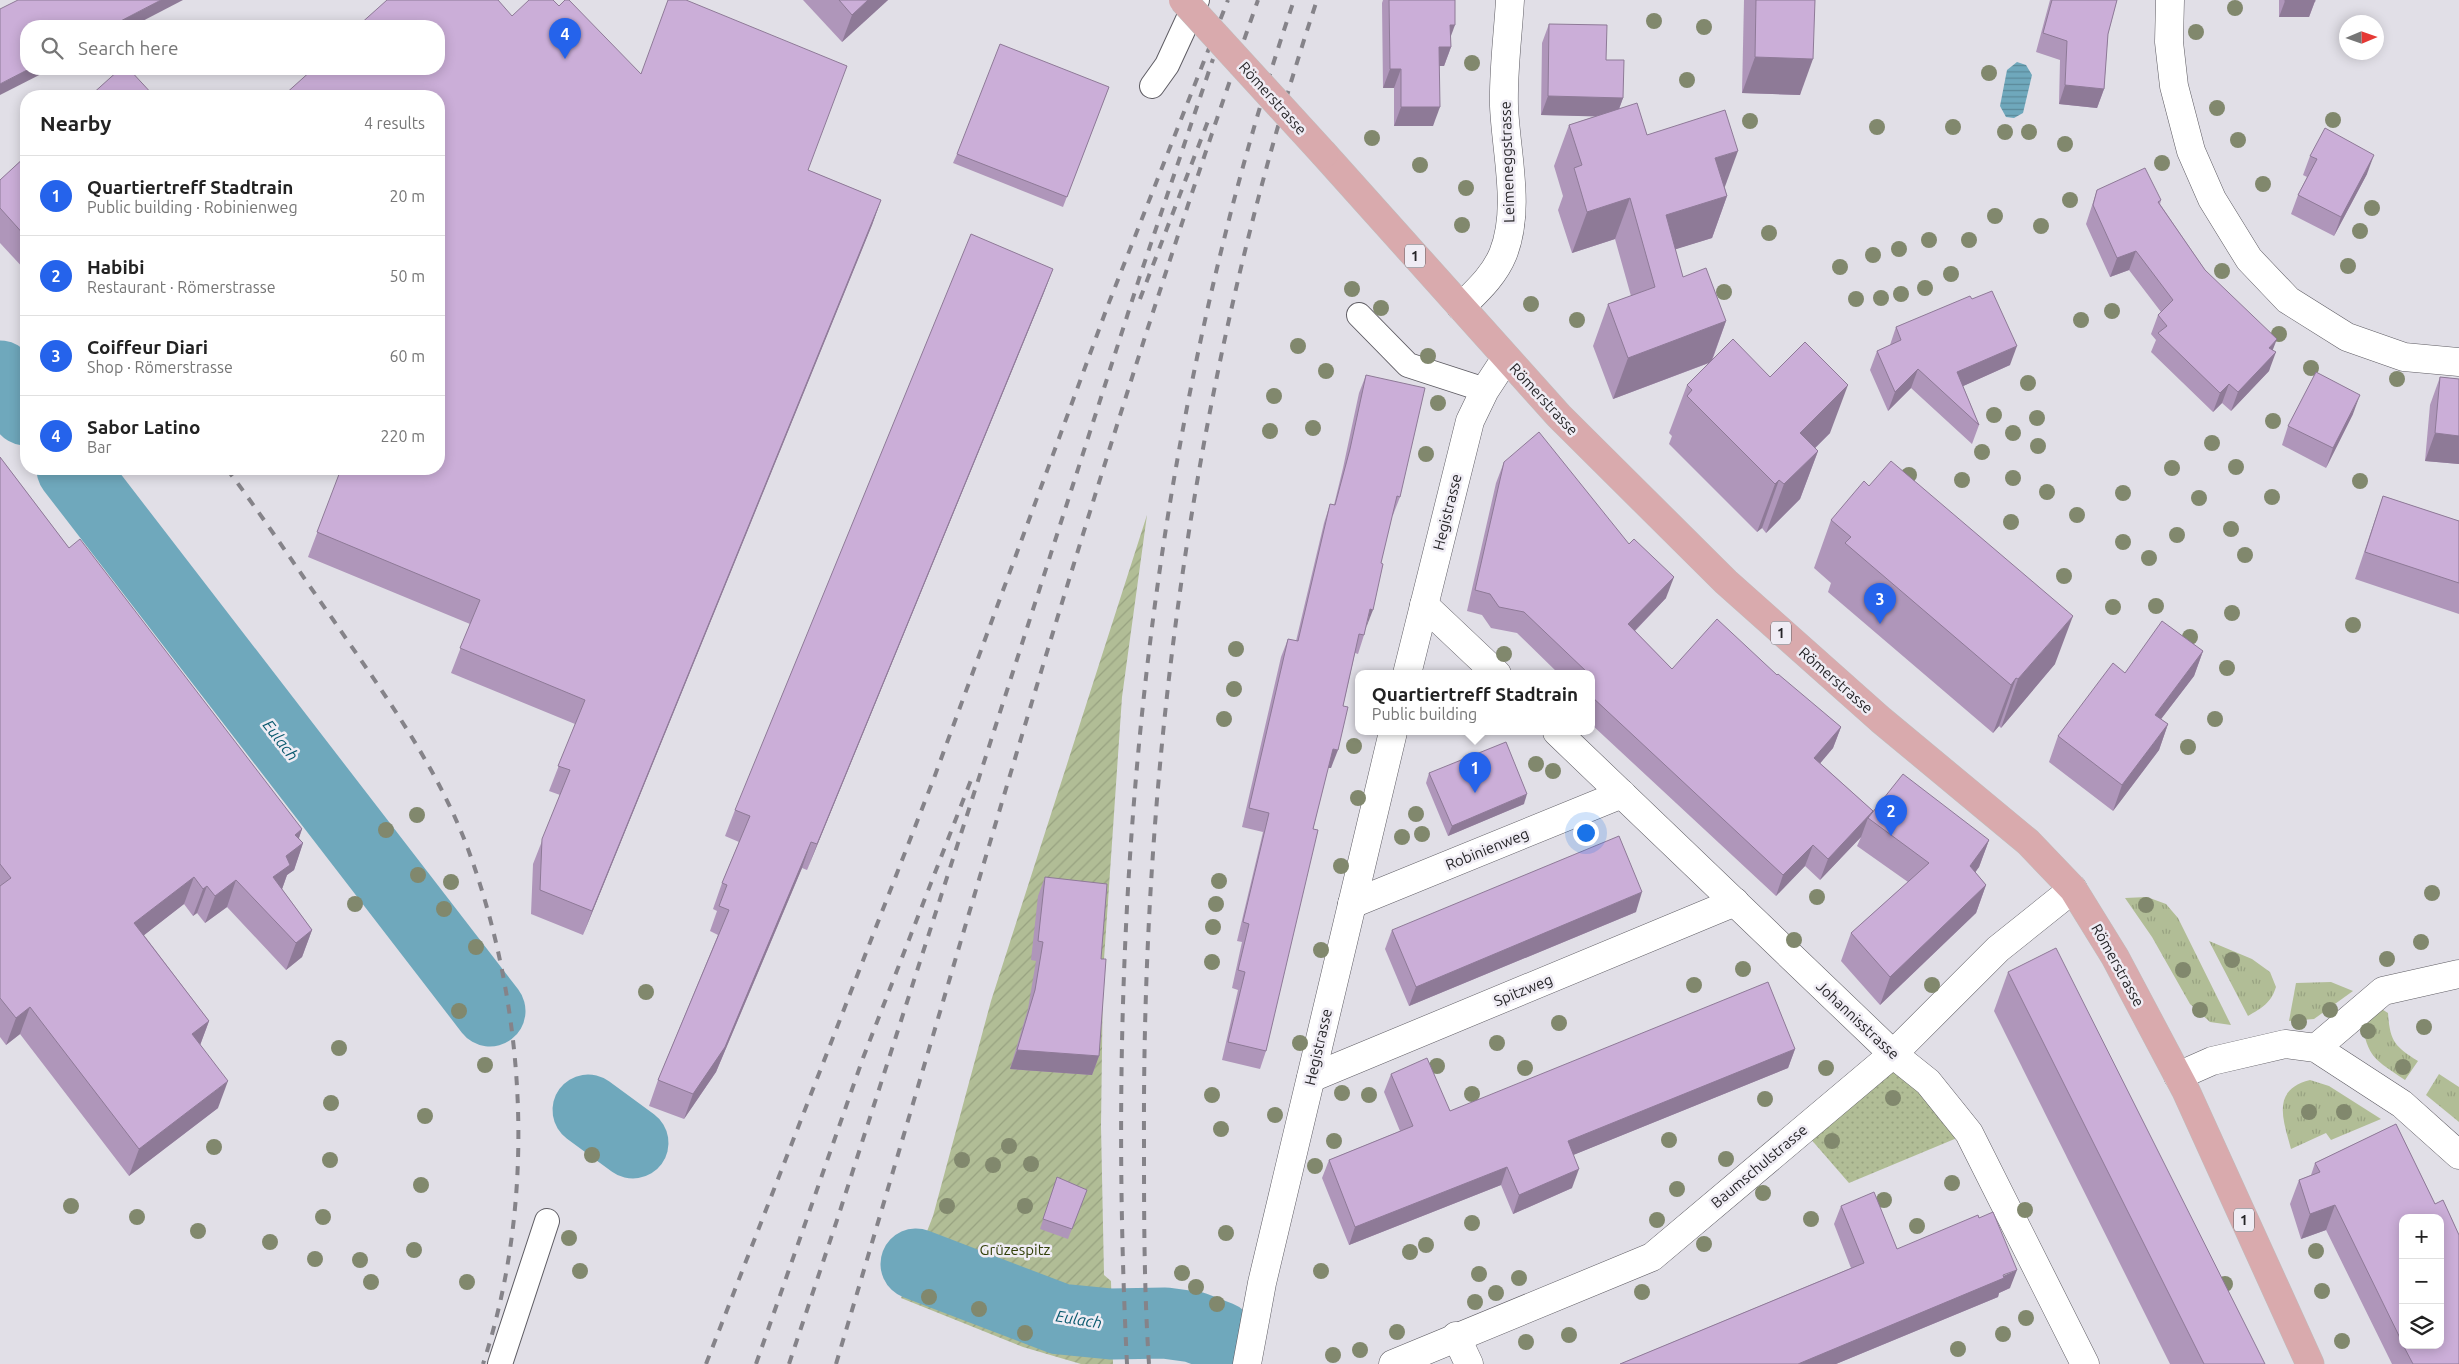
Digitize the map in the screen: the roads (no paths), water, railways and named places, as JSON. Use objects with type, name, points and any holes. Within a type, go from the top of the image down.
[{"type":"main road","name":"Römerstrasse","points":[[1183,0],[1559,416],[1748,603],[1881,720],[2028,842],[2073,889],[2115,957],[2178,1076]]},
{"type":"main road","name":"1","points":[[2178,1076],[2310,1364]]},
{"type":"street","name":"Leimeneggstrasse","points":[[1460,307],[1494,272],[1503,253],[1509,229],[1510,184],[1504,107],[1510,0]]},
{"type":"street","points":[[2170,0],[2170,42],[2174,86],[2191,151],[2212,199],[2249,259],[2288,300],[2347,337],[2404,356],[2459,362]]},
{"type":"street","name":"Hegistrasse","points":[[1408,670],[1470,421],[1485,390],[1506,358]]},
{"type":"street","points":[[1424,605],[1493,670]]},
{"type":"street","name":"Hegistrasse","points":[[1247,1364],[1262,1283],[1392,735]]},
{"type":"street","name":"Johannisstrasse","points":[[1560,735],[1893,1054],[1928,1082],[1970,1132],[2085,1364]]},
{"type":"street","name":"Robinienweg","points":[[1352,904],[1622,794]]},
{"type":"street","name":"Baumschulstrasse","points":[[1393,1364],[1456,1336],[1652,1257],[1893,1054],[1998,949],[2073,889]]},
{"type":"street","name":"Spitzweg","points":[[1311,1078],[1734,902]]},
{"type":"street","points":[[2316,1048],[2383,991],[2459,974]]},
{"type":"street","points":[[2178,1076],[2212,1061],[2285,1044],[2316,1048],[2402,1104],[2459,1154]]},
{"type":"street","points":[[1456,1336],[1469,1364]]},
{"type":"lane","points":[[1152,86],[1167,65],[1196,0]]},
{"type":"lane","points":[[1359,316],[1408,365],[1485,390]]},
{"type":"lane","points":[[500,1364],[547,1220]]},
{"type":"water","points":[[2017,62],[2026,65],[2032,75],[2023,113],[2014,118],[2006,117],[2000,106],[2007,70]]},
{"type":"waterway","name":"Eulach","points":[[0,376],[20,402]]},
{"type":"waterway","name":"Eulach","points":[[77,475],[490,1011]]},
{"type":"waterway","name":"Eulach","points":[[588,1110],[633,1143]]},
{"type":"waterway","name":"Eulach","points":[[916,1264],[1060,1319],[1111,1324],[1165,1323],[1194,1327],[1220,1337]]},
{"type":"railway","points":[[706,1364],[934,778],[1108,305],[1228,0]]},
{"type":"railway","points":[[836,1364],[1091,509],[1200,169],[1258,0]]},
{"type":"railway","points":[[1127,1364],[1122,1192],[1123,1019],[1131,846],[1146,674],[1170,503],[1202,333],[1243,165],[1294,0]]},
{"type":"railway","points":[[1149,1364],[1144,1225],[1146,997],[1153,852],[1166,708],[1184,564],[1208,421],[1238,279],[1274,139],[1317,0]]},
{"type":"railway","points":[[789,1364],[839,1214],[1139,279],[1213,59]]},
{"type":"railway","points":[[1140,299],[1208,121]]},
{"type":"railway","points":[[231,475],[268,525],[408,731],[455,818],[468,849],[488,911],[503,974],[513,1039],[518,1105],[518,1171],[512,1237],[500,1301],[483,1364]]},
{"type":"railway","points":[[756,1364],[863,1058],[971,780]]},
{"type":"place","name":"Sabor Latino","points":[[565,59]]},
{"type":"place","name":"Coiffeur Diari","points":[[1880,624]]},
{"type":"place","name":"Quartiertreff Stadtrain","points":[[1475,793]]},
{"type":"place","name":"Habibi","points":[[1891,836]]},
{"type":"park label","name":"Grüzespitz","points":[[1015,1249]]}]
